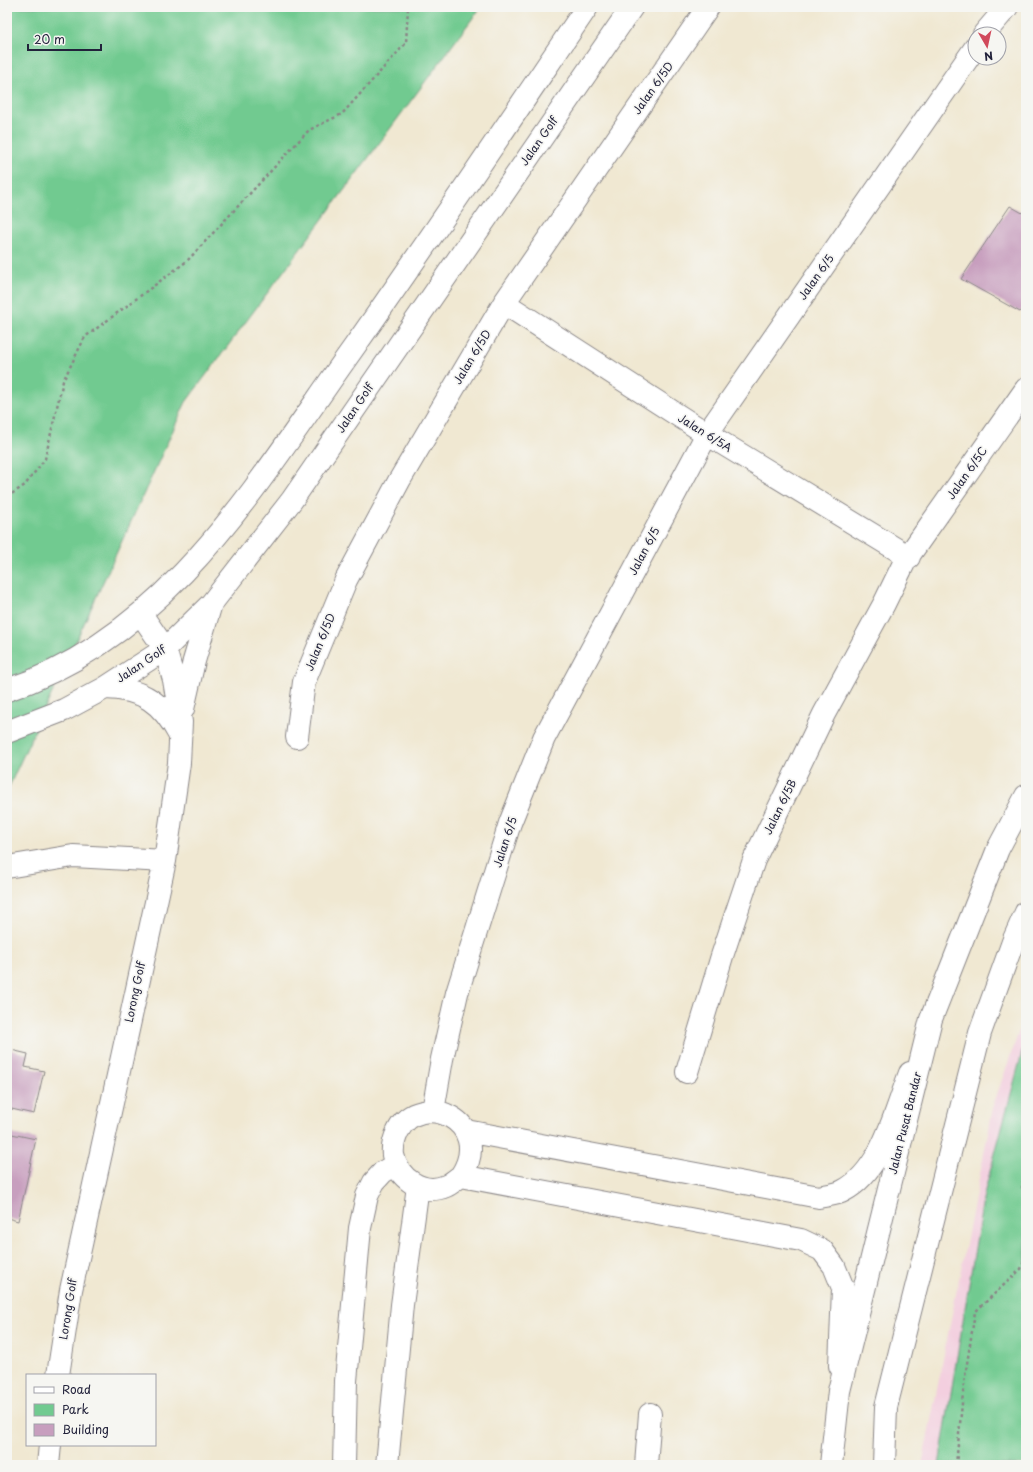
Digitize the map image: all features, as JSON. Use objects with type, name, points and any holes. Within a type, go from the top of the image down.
[{"type":"street","points":[[7,690],[55,670],[97,645],[141,614],[188,568],[238,509],[410,267],[587,7]]},
{"type":"street","name":"Jalan Golf","points":[[7,732],[64,710],[105,688],[165,649],[211,604],[292,500],[632,7]]},
{"type":"street","name":"Jalan 6/5D","points":[[297,737],[304,682],[346,580],[399,481],[504,304],[708,7]]},
{"type":"street","points":[[991,26],[1007,7]]},
{"type":"street","name":"Jalan 6/5","points":[[433,1111],[442,1059],[457,993],[510,823],[544,738],[707,434],[967,60]]},
{"type":"street","name":"Jalan 6/5A","points":[[504,304],[707,434],[909,557]]},
{"type":"street","name":"Jalan 6/5C","points":[[909,557],[1026,389]]},
{"type":"street","name":"Jalan 6/5B","points":[[687,1072],[722,956],[754,860],[824,714],[909,557]]},
{"type":"street","points":[[181,729],[194,661],[211,604]]},
{"type":"street","name":"Lorong Golf","points":[[58,1374],[71,1290],[165,861],[176,796],[181,729],[174,680],[165,649],[141,614]]},
{"type":"street","points":[[105,688],[123,688],[143,695],[158,705],[181,729]]},
{"type":"street","name":"Jalan Pusat Bandar","points":[[831,1465],[838,1392],[931,1019],[998,849],[1026,796]]},
{"type":"street","points":[[7,867],[73,856],[165,861]]},
{"type":"street","points":[[884,1465],[886,1407],[980,1033],[1014,939],[1026,912]]},
{"type":"street","points":[[466,1131],[819,1197],[841,1192],[857,1182],[872,1166],[884,1141],[931,1019]]},
{"type":"street","points":[[433,1111],[450,1116],[462,1124],[471,1145],[468,1165],[461,1176],[446,1186],[433,1189],[418,1186],[402,1176],[395,1165],[393,1150],[394,1139],[399,1129],[407,1120],[416,1114],[433,1111]]},
{"type":"street","points":[[344,1465],[346,1381],[360,1228],[367,1196],[374,1182],[383,1172],[395,1165]]},
{"type":"street","points":[[461,1176],[801,1240],[822,1250],[834,1266],[843,1288],[838,1392]]},
{"type":"street","points":[[387,1465],[402,1305],[418,1186]]},
{"type":"street","points":[[646,1465],[650,1414]]},
{"type":"street","points":[[48,1465],[50,1446]]},
{"type":"path","points":[[7,497],[25,485],[45,459],[63,381],[85,337],[187,261],[310,130],[342,114],[406,42],[408,7]]},
{"type":"path","points":[[1026,1168],[1022,1187],[1026,1203]]},
{"type":"path","points":[[956,1465],[964,1383],[976,1312],[1021,1269],[1026,1257]]},
{"type":"shaded area","points":[[1026,1011],[1026,1465],[922,1465],[994,1103]]},
{"type":"green space","points":[[7,7],[481,7],[186,402],[7,791]]},
{"type":"green space","points":[[1026,1038],[1026,1465],[939,1465],[984,1194]]},
{"type":"building","points":[[1010,206],[1026,215],[1026,306],[1020,312],[961,279]]},
{"type":"building","points":[[7,1049],[28,1054],[25,1067],[44,1071],[34,1114],[7,1108]]},
{"type":"building","points":[[7,1133],[36,1139],[18,1221],[7,1218]]}]
